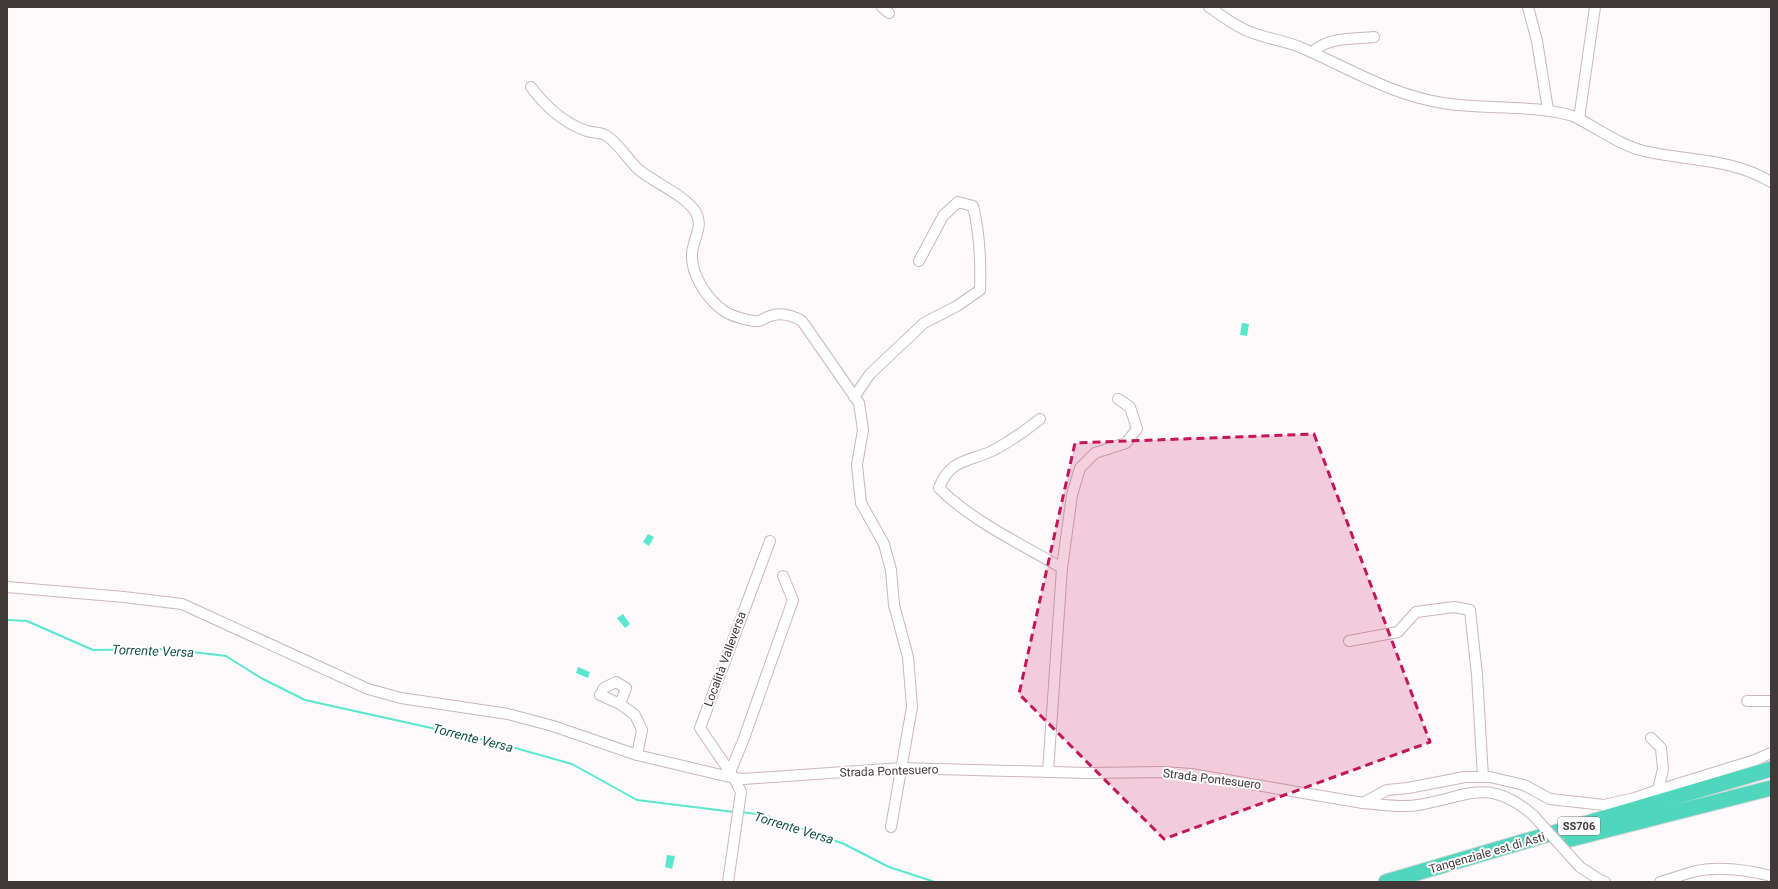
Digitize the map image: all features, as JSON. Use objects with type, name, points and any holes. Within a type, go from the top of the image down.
[{"type":"highway","name":"Tangenziale est di Asti","points":[[1386,882],[1771,769]]},
{"type":"highway","name":"Tangenziale est di Asti","points":[[1422,882],[1581,836],[1771,788]]},
{"type":"street","points":[[1208,7],[1246,30],[1291,44],[1381,86],[1419,98],[1471,106],[1532,108],[1565,114],[1579,119],[1616,139],[1643,151],[1729,164],[1759,175],[1771,182]]},
{"type":"street","points":[[1528,7],[1537,41],[1548,110]]},
{"type":"street","points":[[1579,119],[1596,7]]},
{"type":"street","points":[[1318,56],[1316,48],[1324,43],[1344,39],[1374,37]]},
{"type":"street","points":[[530,87],[544,104],[566,122],[588,131],[605,135],[639,170],[678,196],[694,211],[699,221],[697,238],[692,254],[695,274],[710,297],[725,312],[741,318],[759,321],[771,316],[790,314],[802,321],[859,403],[863,430],[857,466],[861,503],[884,544],[891,570],[894,605],[908,657],[912,707],[890,827]]},
{"type":"street","points":[[854,397],[870,374],[924,323],[957,306],[980,290],[981,262],[979,230],[973,206],[958,202],[943,216],[919,261]]},
{"type":"street","points":[[1048,772],[1062,568],[1072,495],[1080,468],[1095,453],[1126,443],[1138,429],[1130,407],[1118,399]]},
{"type":"street","points":[[1040,419],[1012,440],[992,451],[958,463],[943,477],[939,488],[947,496],[977,518],[1062,568]]},
{"type":"street","name":"Località Valleversa","points":[[732,775],[700,728],[770,541]]},
{"type":"street","points":[[728,882],[741,792],[732,775],[793,600],[783,576]]},
{"type":"street","name":"Strada Pontesuero","points":[[7,586],[182,604],[368,689],[401,698],[508,714],[553,726],[637,755],[732,775],[744,779],[902,768],[1087,774],[1162,772],[1191,774],[1363,803],[1417,806],[1469,793],[1485,792],[1503,795],[1521,805],[1533,815],[1580,867],[1605,882]]},
{"type":"street","points":[[1349,641],[1398,632],[1416,612],[1454,607],[1470,610],[1477,675],[1483,777]]},
{"type":"street","points":[[1747,701],[1771,701]]},
{"type":"street","points":[[620,704],[635,715],[642,730],[637,755]]},
{"type":"street","points":[[1651,738],[1661,748],[1664,769],[1658,790]]},
{"type":"street","points":[[1363,803],[1386,790],[1408,788],[1465,777],[1490,777],[1524,785],[1550,798],[1604,804],[1635,798],[1755,760],[1771,753]]},
{"type":"street","points":[[1660,882],[1697,871],[1728,869],[1753,871],[1771,876]]},
{"type":"highlighted area","points":[[1314,434],[1430,742],[1164,839],[1019,694],[1075,443]]},
{"type":"shaded area","points":[[1242,323],[1249,324],[1247,336],[1240,335]]},
{"type":"shaded area","points":[[648,534],[654,537],[649,546],[643,542]]},
{"type":"shaded area","points":[[623,614],[630,624],[625,628],[617,618]]},
{"type":"shaded area","points":[[578,667],[590,672],[588,678],[576,673]]},
{"type":"shaded area","points":[[667,855],[675,856],[672,869],[665,867]]},
{"type":"waterway","name":"Torrente Versa","points":[[7,620],[27,621],[93,650],[168,649],[226,656],[261,678],[305,700],[490,741],[572,764],[637,800],[734,812]]},
{"type":"waterway","name":"Torrente Versa","points":[[741,812],[764,815],[844,844],[889,867],[935,882]]}]
